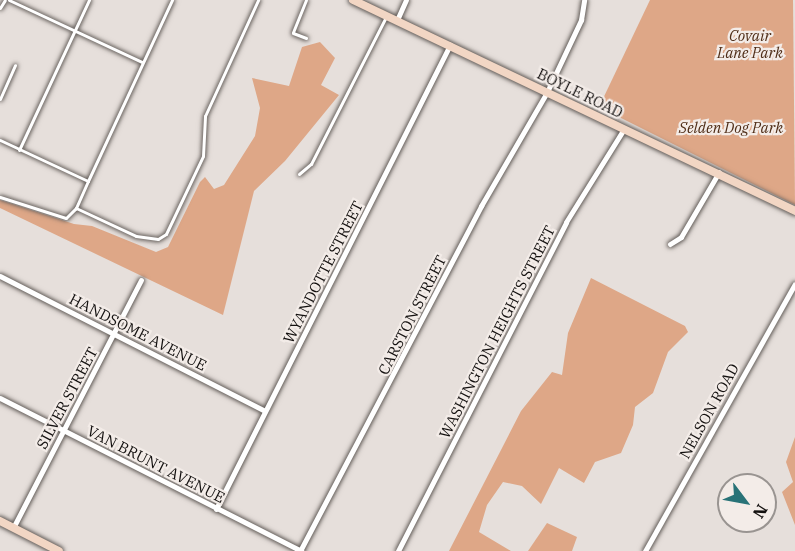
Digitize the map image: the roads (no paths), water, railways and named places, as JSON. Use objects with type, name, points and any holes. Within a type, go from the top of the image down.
[{"type":"street","name":"BOYLE ROAD","points":[[353,0],[719,172],[795,211]]},
{"type":"street","points":[[397,20],[406,0]]},
{"type":"street","name":"CARSTON STREET","points":[[300,551],[481,206],[547,92],[581,20],[584,0]]},
{"type":"street","name":"WYANDOTTE STREET","points":[[216,509],[450,45]]},
{"type":"street","name":"WASHINGTON HEIGHTS STREET","points":[[398,551],[566,222],[624,129]]},
{"type":"street","points":[[670,244],[681,237],[719,172]]},
{"type":"street","name":"HANDSOME AVENUE","points":[[0,276],[265,411]]},
{"type":"street","name":"SILVER STREET","points":[[13,528],[141,280]]},
{"type":"street","name":"NELSON ROAD","points":[[645,551],[795,284]]},
{"type":"street","name":"VAN BRUNT AVENUE","points":[[0,398],[300,551]]},
{"type":"street","points":[[0,521],[59,551]]},
{"type":"lane","points":[[0,8],[7,0],[142,63]]},
{"type":"lane","points":[[19,150],[89,0]]},
{"type":"lane","points":[[0,197],[66,218],[76,208],[171,0]]},
{"type":"lane","points":[[76,208],[136,236],[158,239],[166,234],[203,156],[205,116],[258,0]]},
{"type":"lane","points":[[306,0],[293,33],[306,38]]},
{"type":"lane","points":[[299,174],[311,164],[387,15]]},
{"type":"lane","points":[[0,99],[15,65]]},
{"type":"lane","points":[[0,140],[88,181]]},
{"type":"park label","name":"Covair Lane Park","points":[[750,44]]},
{"type":"park label","name":"Selden Dog Park","points":[[731,128]]}]
